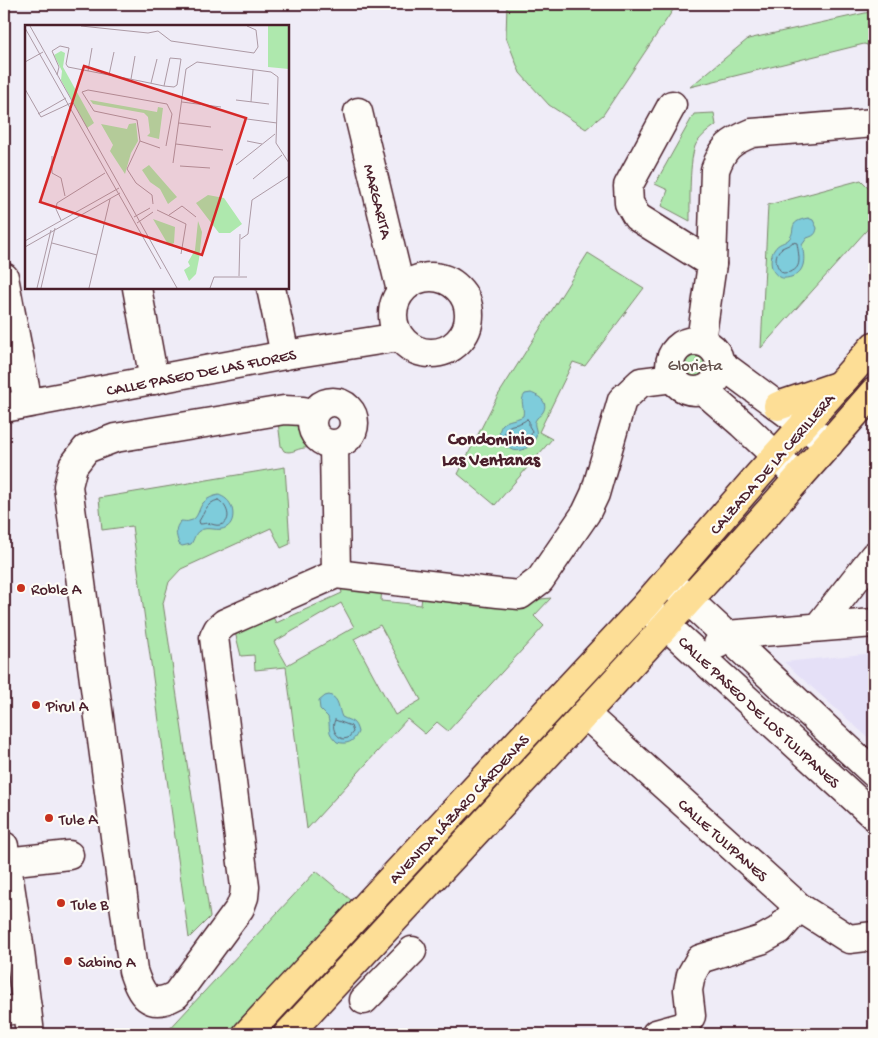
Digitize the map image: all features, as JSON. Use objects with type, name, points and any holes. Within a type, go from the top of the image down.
[{"type":"main road","name":"CALZADA DE LA CERILLERA","points":[[668,581],[874,346]]},
{"type":"main road","points":[[778,406],[839,386]]},
{"type":"main road","name":"CALZADA DE LA CERILLERA","points":[[688,600],[874,392]]},
{"type":"main road","name":"AVENIDA LÁZARO CÁRDENAS","points":[[247,1034],[668,581]]},
{"type":"main road","name":"AVENIDA LÁZARO CÁRDENAS","points":[[288,1034],[585,714],[688,600]]},
{"type":"street","points":[[672,105],[628,186],[629,203],[638,217],[712,264]]},
{"type":"street","name":"MARGARITA","points":[[358,112],[401,291]]},
{"type":"street","points":[[701,341],[712,264],[715,170],[719,157],[727,146],[752,133],[874,124]]},
{"type":"street","points":[[4,277],[16,406]]},
{"type":"street","points":[[434,277],[446,280],[457,287],[464,296],[469,308],[469,321],[465,334],[457,344],[446,351],[433,354],[420,352],[408,347],[399,337],[394,326],[392,313],[395,301],[401,291],[411,282],[422,278],[434,277]]},
{"type":"street","points":[[137,289],[154,380]]},
{"type":"street","points":[[272,289],[285,355]]},
{"type":"street","name":"CALLE PASEO DE LAS FLORES","points":[[16,406],[285,355],[399,337]]},
{"type":"street","points":[[693,340],[701,341],[715,349],[721,364],[719,376],[712,385],[702,390],[694,391],[678,385],[670,370],[670,362],[678,347],[685,342],[693,340]]},
{"type":"street","points":[[721,364],[829,444]]},
{"type":"street","points":[[313,414],[303,411],[284,410],[116,438],[86,449],[73,466],[68,486],[133,971],[138,986],[146,997],[156,1001],[167,1000],[176,995],[240,908],[246,886],[214,638],[218,629],[225,623],[336,574],[520,595],[540,580],[586,513],[595,494],[622,400],[641,382],[673,378]]},
{"type":"street","points":[[702,390],[799,478]]},
{"type":"street","points":[[336,402],[342,404],[352,414],[354,428],[347,440],[334,445],[327,444],[315,436],[311,421],[313,414],[322,404],[336,402]]},
{"type":"street","points":[[334,445],[336,574]]},
{"type":"street","points":[[818,627],[874,556]]},
{"type":"street","name":"CALLE PASEO DE LOS TULIPANES","points":[[668,581],[874,773]]},
{"type":"street","name":"CALLE PASEO DE LOS TULIPANES","points":[[645,606],[874,816]]},
{"type":"street","points":[[704,660],[726,635],[874,623]]},
{"type":"street","name":"CALLE TULIPANES","points":[[585,714],[798,907],[849,939],[874,936]]},
{"type":"street","points":[[30,1034],[16,1009],[19,944],[5,866],[69,854]]},
{"type":"street","points":[[656,1034],[685,1026],[691,1016],[688,990],[691,975],[700,959],[761,940],[779,930],[798,907]]},
{"type":"street","points":[[364,1000],[412,951]]},
{"type":"street","points":[[363,954],[386,978]]},
{"type":"shaded area","points":[[874,653],[874,743],[784,662]]},
{"type":"green space","points":[[507,4],[677,4],[603,115],[586,129],[549,105],[520,73],[506,37]]},
{"type":"green space","points":[[874,11],[874,47],[864,44],[690,87],[748,39]]},
{"type":"green space","points":[[714,113],[716,125],[700,138],[696,144],[692,159],[690,221],[662,206],[668,190],[655,184],[694,114]]},
{"type":"green space","points":[[861,180],[874,193],[874,222],[761,348],[768,205]]},
{"type":"green space","points":[[588,253],[644,288],[585,366],[573,362],[539,432],[552,439],[495,505],[458,474],[497,397]]},
{"type":"green space","name":"Glorieta","points":[[695,346],[702,347],[708,351],[712,357],[712,371],[708,377],[702,381],[695,382],[688,381],[682,377],[678,371],[677,364],[678,357],[682,351],[688,347]]},
{"type":"green space","points":[[278,422],[305,422],[308,433],[316,447],[289,452],[284,451],[281,446]]},
{"type":"green space","points":[[285,467],[290,544],[281,548],[271,528],[181,569],[169,582],[163,603],[210,917],[189,938],[132,526],[102,530],[99,498]]},
{"type":"green space","points":[[339,581],[382,586],[381,601],[421,605],[423,589],[531,600],[551,598],[534,616],[544,626],[448,731],[437,722],[425,734],[407,719],[307,829],[286,667],[255,670],[254,655],[241,656],[234,628],[270,611],[276,623],[342,593]],"holes":[[[341,603],[354,627],[287,665],[274,642]],[[380,625],[421,700],[395,715],[354,639]]]},
{"type":"green space","points":[[316,871],[357,905],[236,1034],[165,1034]]},
{"type":"water","points":[[808,218],[813,220],[817,228],[815,234],[807,238],[802,245],[804,260],[802,268],[796,275],[781,278],[772,269],[772,253],[778,246],[789,239],[794,224]]},
{"type":"water","points":[[531,393],[544,402],[545,408],[535,421],[536,435],[533,442],[527,448],[513,450],[503,443],[500,431],[504,423],[523,416],[523,397],[525,394]]},
{"type":"water","points":[[219,495],[225,498],[231,505],[233,517],[230,524],[224,529],[202,529],[196,533],[191,544],[182,546],[179,544],[176,532],[177,526],[181,521],[195,518],[207,499]]},
{"type":"water","points":[[329,695],[333,696],[337,701],[342,717],[356,725],[358,732],[350,742],[337,742],[330,733],[328,717],[320,709],[319,701]]},
{"type":"place","name":"Roble A","points":[[21,588]]},
{"type":"place","name":"Pirul A","points":[[36,705]]},
{"type":"place","name":"Tule A","points":[[49,818]]},
{"type":"place","name":"Tule B","points":[[61,903]]},
{"type":"place","name":"Sabino A","points":[[68,961]]},
{"type":"district","name":"Condominio Las Ventanas","points":[[491,448]]}]
